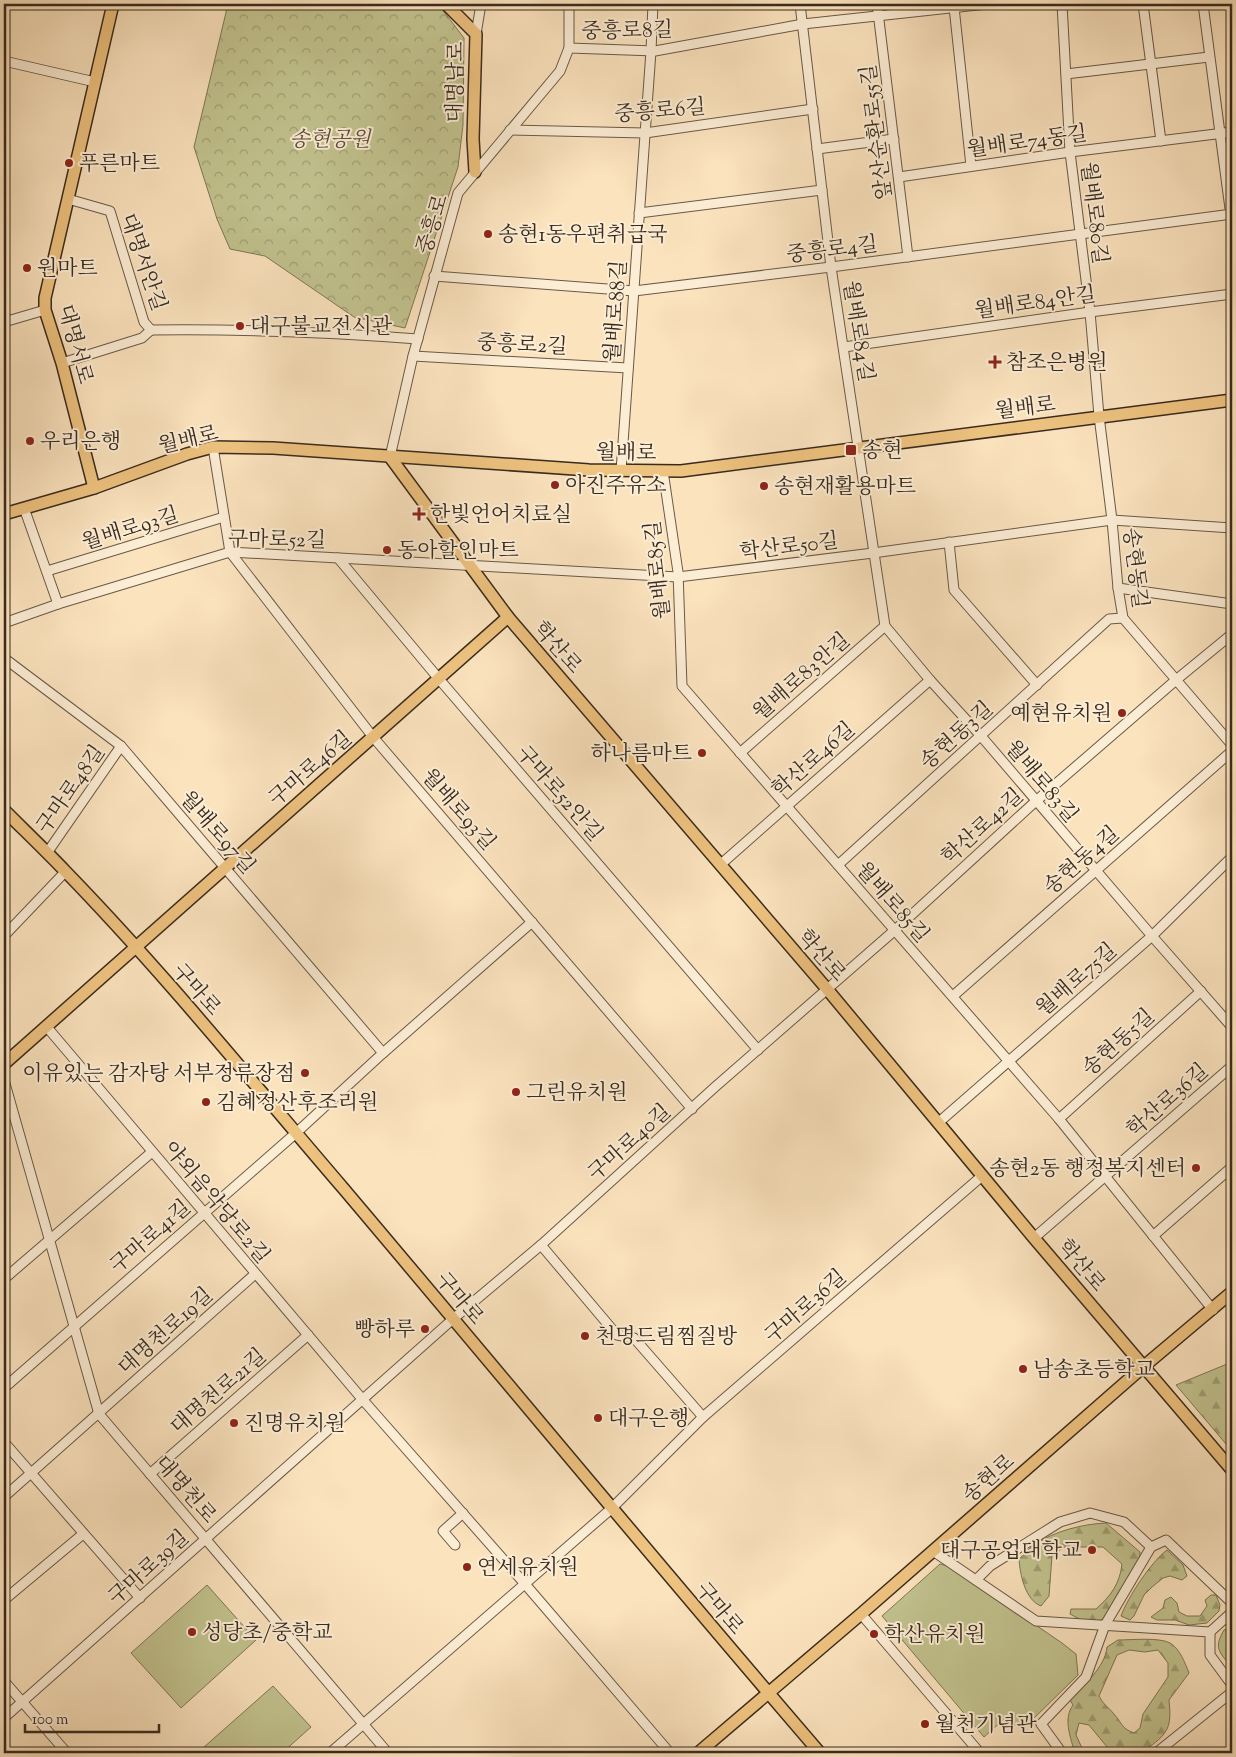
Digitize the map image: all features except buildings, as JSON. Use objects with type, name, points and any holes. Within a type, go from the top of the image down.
[{"type":"main road","name":"대명서로","points":[[94,488],[62,364],[45,310],[45,298],[113,4]]},
{"type":"main road","name":"대명남로","points":[[446,4],[476,34],[473,139],[475,172]]},
{"type":"main road","name":"월배로","points":[[4,514],[94,488],[187,454],[214,447],[273,448],[621,471],[663,471],[699,469],[1232,400]]},
{"type":"main road","name":"학산로","points":[[390,457],[508,617],[827,989],[1034,1238],[1232,1470]]},
{"type":"main road","name":"구마로46길","points":[[4,1064],[508,617]]},
{"type":"main road","name":"구마로","points":[[4,810],[66,871],[136,947],[296,1133],[611,1509],[820,1753]]},
{"type":"main road","name":"송현로","points":[[698,1753],[861,1614],[1143,1366],[1232,1292]]},
{"type":"street","points":[[476,34],[481,4]]},
{"type":"street","name":"중흥로","points":[[390,457],[413,356],[458,193],[560,71],[569,48],[569,4]]},
{"type":"street","name":"월배로88길","points":[[621,471],[653,4]]},
{"type":"street","name":"월배로84길","points":[[800,4],[831,267],[859,448]]},
{"type":"street","name":"앞산순환로55길","points":[[877,4],[880,16],[908,256]]},
{"type":"street","name":"중흥로8길","points":[[569,48],[651,51],[803,24],[987,4]]},
{"type":"street","name":"월배로80길","points":[[1062,4],[1070,152],[1090,312],[1099,416]]},
{"type":"street","points":[[1143,4],[1161,141]]},
{"type":"street","points":[[1203,4],[1219,134],[1232,217]]},
{"type":"street","points":[[954,8],[971,166]]},
{"type":"street","points":[[1066,74],[1210,57]]},
{"type":"street","points":[[4,61],[95,82]]},
{"type":"street","name":"중흥로6길","points":[[510,130],[645,133],[813,109]]},
{"type":"street","name":"월배로74동길","points":[[899,177],[1070,152],[1232,132]]},
{"type":"street","points":[[818,148],[894,139]]},
{"type":"street","points":[[639,213],[822,190]]},
{"type":"street","name":"대명서안길","points":[[62,364],[142,338],[150,330],[144,322],[110,211],[68,199]]},
{"type":"street","name":"중흥로4길","points":[[434,276],[634,291],[831,267],[1080,233],[1232,217]]},
{"type":"street","name":"월배로84안길","points":[[844,347],[1232,294]]},
{"type":"street","points":[[4,322],[45,310]]},
{"type":"street","points":[[150,330],[196,329],[358,334],[418,339]]},
{"type":"street","name":"중흥로2길","points":[[413,356],[628,368]]},
{"type":"street","name":"송현동길","points":[[1099,416],[1123,618],[1232,745]]},
{"type":"street","name":"월배로93길","points":[[214,447],[230,552],[373,737],[692,1109]]},
{"type":"street","points":[[859,448],[884,626]]},
{"type":"street","name":"월배로85길","points":[[663,471],[678,577],[682,686],[1009,1060],[1059,1119],[1212,1310]]},
{"type":"street","points":[[24,508],[58,604]]},
{"type":"street","name":"월배로93길","points":[[47,571],[224,517]]},
{"type":"street","name":"학산로50길","points":[[469,565],[678,577],[873,553],[1112,520],[1232,528]]},
{"type":"street","points":[[949,542],[954,590],[1037,686]]},
{"type":"street","name":"구마로52길","points":[[4,623],[58,604],[230,552],[469,565]]},
{"type":"street","name":"구마로52안길","points":[[338,558],[439,679],[758,1050]]},
{"type":"street","points":[[1118,588],[1232,604]]},
{"type":"street","name":"송현동3길","points":[[838,865],[1109,620],[1123,618]]},
{"type":"street","name":"월배로83길","points":[[884,626],[1232,1027]]},
{"type":"street","name":"월배로83안길","points":[[740,753],[884,626]]},
{"type":"street","name":"학산로42길","points":[[827,989],[895,930],[1036,800],[1232,634]]},
{"type":"street","name":"월배로97길","points":[[4,658],[121,746],[383,1053]]},
{"type":"street","name":"학산로46길","points":[[720,865],[930,680]]},
{"type":"street","name":"구마로48길","points":[[47,853],[121,746]]},
{"type":"street","name":"송현동4길","points":[[953,996],[1232,751]]},
{"type":"street","name":"월배로75길","points":[[938,1123],[1152,936],[1232,857]]},
{"type":"street","points":[[4,936],[8,925],[66,871]]},
{"type":"street","name":"구마로41길","points":[[4,1388],[296,1133],[383,1053],[532,922]]},
{"type":"street","name":"구마로40길","points":[[453,1319],[541,1245],[827,989]]},
{"type":"street","name":"송현동5길","points":[[1059,1119],[1201,991]]},
{"type":"street","name":"야외음악당로2길","points":[[46,1026],[363,1400],[670,1753]]},
{"type":"street","name":"학산로36길","points":[[1034,1238],[1232,1066]]},
{"type":"street","name":"대명천로","points":[[4,1080],[99,1414],[388,1753]]},
{"type":"street","points":[[4,1279],[152,1152]]},
{"type":"street","points":[[1153,1236],[1232,1167]]},
{"type":"street","name":"구마로36길","points":[[364,1725],[611,1509],[703,1417],[982,1176]]},
{"type":"street","points":[[541,1245],[617,1335],[634,1338],[703,1417]]},
{"type":"street","name":"대명천로19길","points":[[4,1497],[255,1274]]},
{"type":"street","name":"구마로39길","points":[[4,1718],[453,1319]]},
{"type":"street","name":"대명천로21길","points":[[150,1474],[308,1335]]},
{"type":"street","points":[[4,1442],[140,1598]]},
{"type":"street","points":[[455,1545],[443,1531],[463,1513]]},
{"type":"street","points":[[976,1580],[990,1566],[1060,1522],[1090,1513],[1124,1522],[1151,1547]]},
{"type":"street","points":[[4,1600],[83,1534]]},
{"type":"street","points":[[1062,1753],[1042,1724],[1086,1677],[1105,1625],[1151,1547],[1166,1540],[1232,1603]]},
{"type":"street","points":[[933,1551],[1036,1621],[1210,1632],[1232,1612]]},
{"type":"street","points":[[861,1614],[980,1753]]},
{"type":"street","points":[[1210,1632],[1210,1654],[1232,1684]]},
{"type":"street","points":[[4,1682],[67,1753]]},
{"type":"street","points":[[1156,1753],[1232,1692]]},
{"type":"street","points":[[330,1753],[364,1725]]},
{"type":"green space","name":"송현공원","points":[[228,4],[438,4],[464,38],[463,125],[458,167],[405,328],[354,317],[265,256],[230,249],[217,219],[194,147]]},
{"type":"green space","points":[[1232,1362],[1232,1451],[1176,1385]]},
{"type":"green space","points":[[1106,1523],[1140,1552],[1131,1576],[1102,1620],[1085,1622],[1070,1614],[1071,1609],[1096,1609],[1117,1583],[1122,1564],[1103,1547],[1064,1547],[1052,1556],[1049,1596],[1041,1606],[1036,1603],[1024,1586],[1019,1559],[1032,1547],[1050,1536],[1078,1527]]},
{"type":"green space","points":[[1167,1550],[1183,1565],[1187,1576],[1182,1580],[1170,1576],[1163,1578],[1144,1595],[1134,1616],[1130,1620],[1121,1616],[1141,1580]]},
{"type":"green space","points":[[940,1564],[951,1567],[1076,1654],[1078,1675],[1023,1729],[1004,1719],[984,1737],[882,1616]]},
{"type":"green space","points":[[207,1585],[256,1640],[181,1708],[131,1653]]},
{"type":"green space","points":[[1211,1595],[1216,1595],[1220,1605],[1219,1611],[1207,1623],[1189,1625],[1175,1620],[1157,1620],[1151,1617],[1163,1608],[1165,1600],[1171,1597],[1177,1603],[1179,1612],[1187,1616],[1200,1616],[1207,1606],[1205,1600]]},
{"type":"green space","points":[[1232,1627],[1232,1663],[1229,1664],[1222,1655],[1218,1644],[1224,1630]]},
{"type":"green space","points":[[1152,1639],[1165,1641],[1177,1649],[1189,1673],[1169,1700],[1170,1720],[1163,1735],[1152,1745],[1138,1753],[1112,1753],[1089,1725],[1079,1723],[1076,1735],[1082,1748],[1073,1747],[1068,1725],[1070,1710],[1073,1705],[1070,1700],[1098,1669],[1107,1647],[1118,1640]],"holes":[[[1129,1650],[1145,1652],[1158,1650],[1168,1663],[1168,1677],[1143,1714],[1140,1728],[1134,1733],[1125,1728],[1099,1696],[1117,1655]]]},
{"type":"green space","points":[[273,1686],[311,1727],[282,1753],[208,1753],[203,1748]]},
{"type":"place","name":"푸른마트","points":[[69,163]]},
{"type":"place","name":"송현1동우편취급국","points":[[488,234]]},
{"type":"place","name":"원마트","points":[[27,268]]},
{"type":"place","name":"대구불교전시관","points":[[240,326]]},
{"type":"place","name":"참조은병원","points":[[995,362]]},
{"type":"place","name":"우리은행","points":[[30,441]]},
{"type":"place","name":"송현","points":[[851,450]]},
{"type":"place","name":"아진주유소","points":[[555,485]]},
{"type":"place","name":"송현재활용마트","points":[[764,486]]},
{"type":"place","name":"한빛언어치료실","points":[[419,514]]},
{"type":"place","name":"동아할인마트","points":[[387,550]]},
{"type":"place","name":"예현유치원","points":[[1122,713]]},
{"type":"place","name":"하나름마트","points":[[702,753]]},
{"type":"place","name":"이유있는 감자탕 서부정류장점","points":[[305,1073]]},
{"type":"place","name":"그린유치원","points":[[516,1092]]},
{"type":"place","name":"김혜정산후조리원","points":[[206,1102]]},
{"type":"place","name":"송현2동 행정복지센터","points":[[1196,1168]]},
{"type":"place","name":"빵하루","points":[[425,1329]]},
{"type":"place","name":"천명드림찜질방","points":[[585,1336]]},
{"type":"place","name":"남송초등학교","points":[[1023,1369]]},
{"type":"place","name":"대구은행","points":[[598,1418]]},
{"type":"place","name":"진명유치원","points":[[234,1423]]},
{"type":"place","name":"대구공업대학교","points":[[1092,1550]]},
{"type":"place","name":"연세유치원","points":[[467,1567]]},
{"type":"place","name":"성당초/중학교","points":[[192,1632]]},
{"type":"place","name":"학산유치원","points":[[874,1634]]},
{"type":"place","name":"월천기념관","points":[[925,1724]]}]
